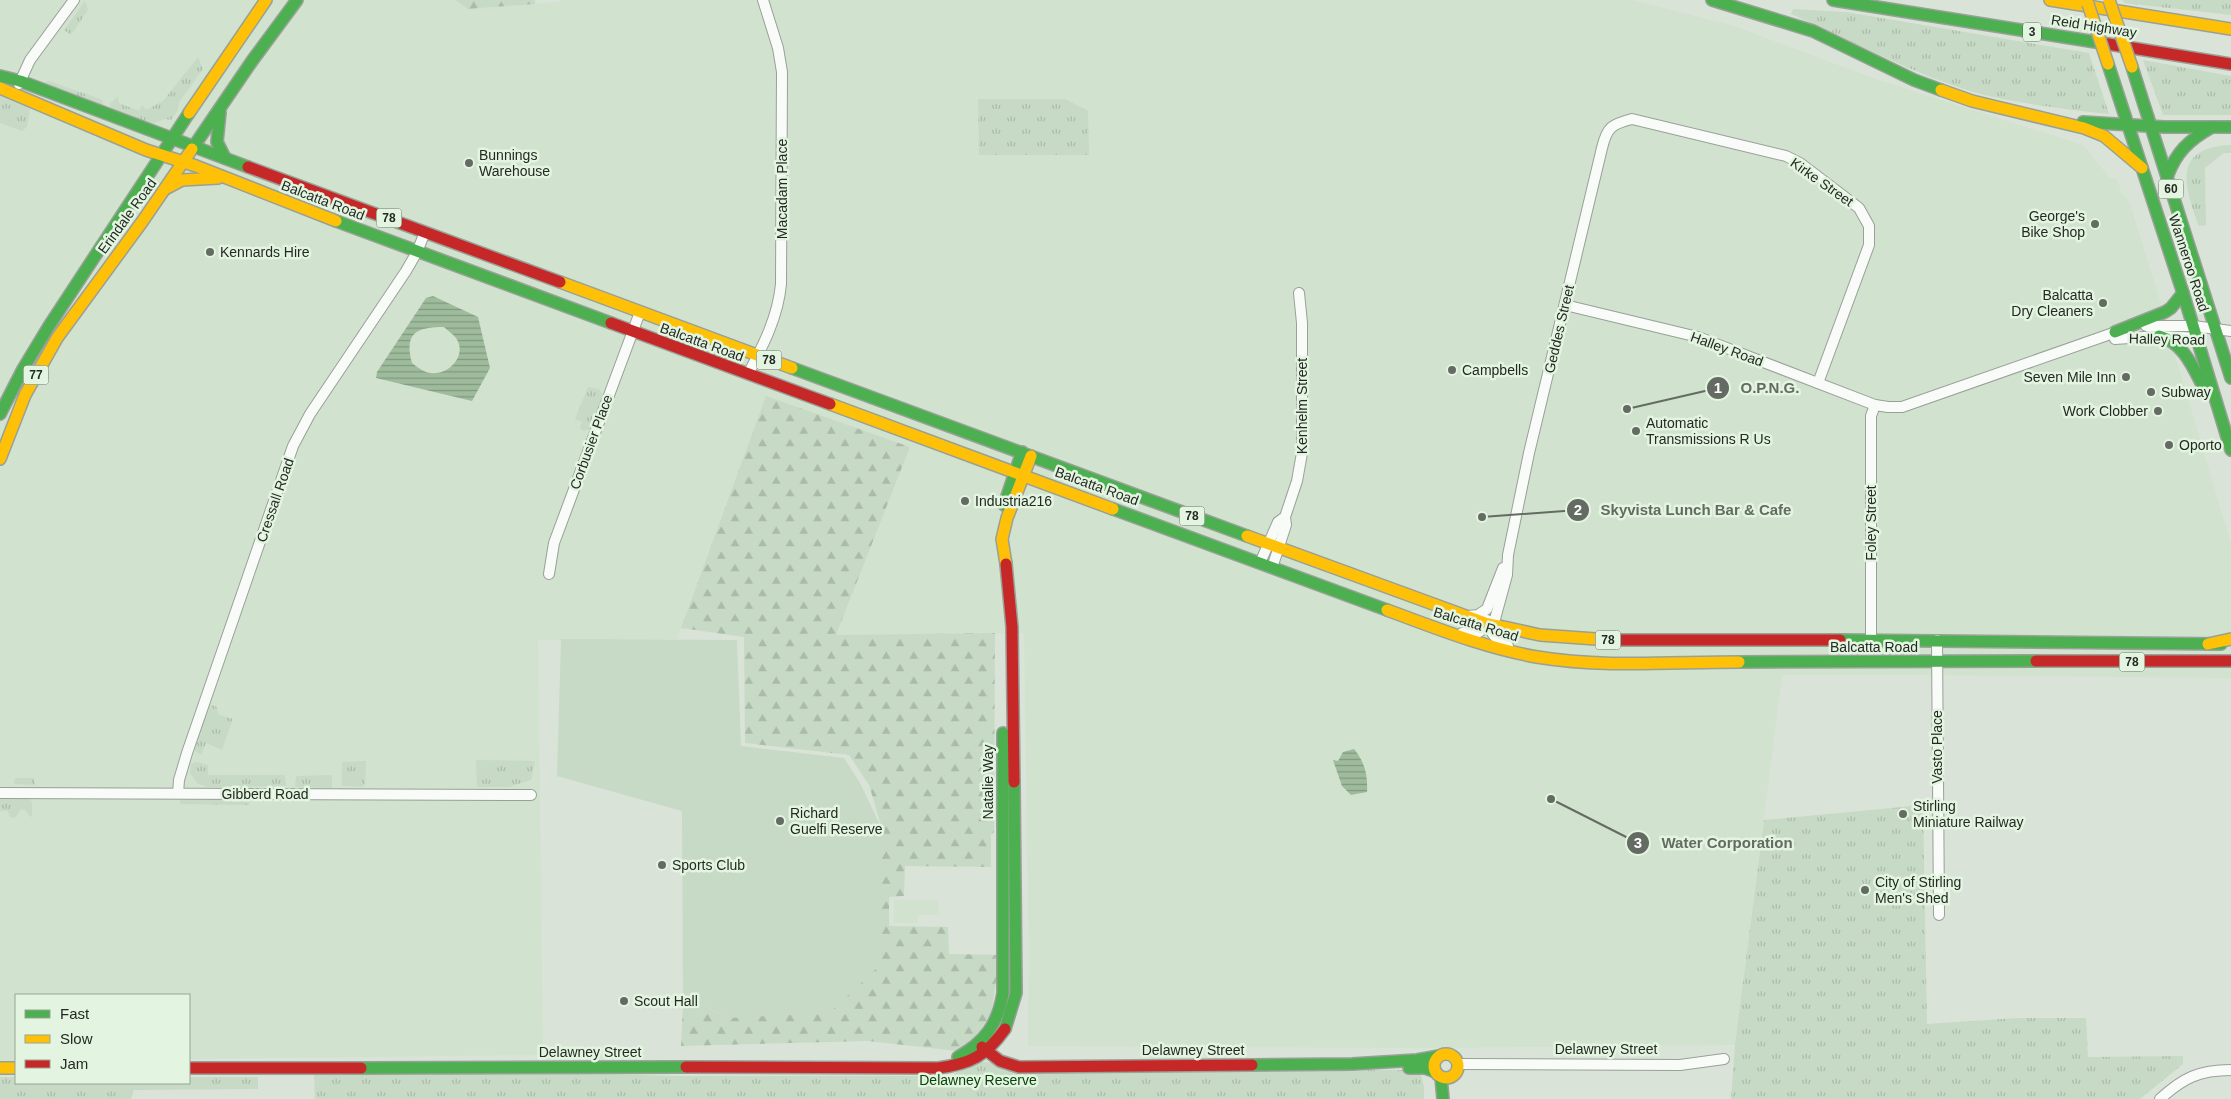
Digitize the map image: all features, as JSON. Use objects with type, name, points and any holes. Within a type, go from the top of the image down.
[{"type":"main road","name":"Erindale Road","points":[[0,414],[48,328],[161,155],[266,0]]},
{"type":"main road","name":"Erindale Road","points":[[0,460],[25,395],[52,346],[297,0]]},
{"type":"main road","points":[[1712,0],[1813,31],[1914,80],[1972,101],[2084,128],[2104,136],[2142,168]]},
{"type":"main road","name":"Reid Highway","points":[[1833,0],[2231,64]]},
{"type":"main road","name":"Reid Highway","points":[[2050,0],[2231,29]]},
{"type":"main road","name":"Wanneroo Road","points":[[2109,0],[2222,337],[2231,374]]},
{"type":"main road","name":"Wanneroo Road","points":[[2088,1],[2198,338],[2231,450]]},
{"type":"main road","name":"Balcatta Road","points":[[0,76],[20,81],[1267,544],[1464,616],[1506,629],[1560,638],[1595,640],[1937,640],[2231,645]]},
{"type":"main road","name":"Balcatta Road","points":[[0,88],[161,155],[417,252],[1443,631],[1490,646],[1526,654],[1595,662],[2231,661]]},
{"type":"main road","points":[[221,107],[216,140],[218,151],[225,158]]},
{"type":"main road","points":[[2015,112],[2092,123],[2150,126],[2231,126]]},
{"type":"main road","points":[[2167,177],[2172,160],[2178,150],[2187,142],[2213,126]]},
{"type":"main road","points":[[164,190],[182,180],[222,178]]},
{"type":"main road","points":[[2115,332],[2165,312],[2171,308],[2183,293]]},
{"type":"main road","points":[[2159,336],[2172,339],[2180,347],[2220,417]]},
{"type":"main road","name":"Natalie Way","points":[[986,1045],[1012,1011],[1016,993],[1012,627],[1010,591],[1002,539],[1026,454]]},
{"type":"main road","points":[[2208,644],[2231,639]]},
{"type":"main road","name":"Delawney Street","points":[[190,1068],[918,1067],[935,1069],[951,1068],[968,1062],[986,1045],[1013,1068],[1034,1066],[1352,1064],[1413,1061],[1439,1056]]},
{"type":"main road","points":[[1442,1075],[1457,1071],[1458,1064],[1452,1055],[1444,1054],[1439,1056],[1434,1065],[1442,1075],[1450,1099]]},
{"type":"main road","name":"Delawney Street","points":[[1352,1064],[1363,1068],[1424,1068],[1442,1075]]},
{"type":"main road","points":[[0,1068],[15,1068]]},
{"type":"main road","points":[[1442,1075],[1443,1099]]},
{"type":"street","points":[[16,94],[30,60],[74,0]]},
{"type":"street","name":"Macadam Place","points":[[748,374],[758,356],[774,316],[781,289],[782,270],[782,72],[778,48],[763,0]]},
{"type":"street","name":"Geddes Street","points":[[1490,624],[1507,575],[1508,555],[1529,454],[1605,136],[1616,123],[1632,119]]},
{"type":"street","name":"Kirke Street","points":[[1632,119],[1786,156],[1800,163],[1859,208],[1868,226],[1870,245],[1818,383]]},
{"type":"street","name":"Cressall Road","points":[[178,793],[179,780],[187,754],[293,446],[310,414],[417,252],[425,232]]},
{"type":"street","name":"Kenhelm Street","points":[[1272,568],[1286,525],[1285,517],[1297,481],[1302,453],[1302,323],[1299,293]]},
{"type":"street","name":"Halley Road","points":[[1565,304],[1698,337],[1875,405],[1888,408],[1902,407],[2115,332],[2154,324],[2194,326],[2222,337]]},
{"type":"street","name":"Corbusier Place","points":[[549,574],[554,543],[640,312]]},
{"type":"street","points":[[2222,337],[2231,331]]},
{"type":"street","name":"Halley Road","points":[[2085,344],[2118,338],[2159,336],[2222,337]]},
{"type":"street","name":"Foley Street","points":[[1871,641],[1871,416],[1875,405]]},
{"type":"street","name":"Kenhelm Street","points":[[1260,563],[1278,522],[1285,517]]},
{"type":"street","name":"Geddes Street","points":[[1490,624],[1487,609],[1508,555]]},
{"type":"street","points":[[1464,616],[1478,615],[1487,609]]},
{"type":"street","points":[[1443,631],[1479,632],[1490,624]]},
{"type":"street","points":[[1490,624],[1489,632],[1498,640],[1526,654]]},
{"type":"street","name":"Vasto Place","points":[[1937,640],[1939,915]]},
{"type":"street","name":"Gibberd Road","points":[[0,793],[531,795]]},
{"type":"street","name":"Delawney Street","points":[[1458,1064],[1680,1064],[1724,1059]]},
{"type":"street","points":[[2160,1099],[2176,1085],[2194,1075],[2203,1072],[2231,1070]]},
{"type":"shaded area","points":[[0,0],[455,0],[468,9],[559,2],[561,0],[1632,0],[1734,26],[1881,81],[2083,145],[2109,177],[2117,179],[2121,192],[2129,201],[2231,544],[2231,678],[1782,675],[1735,1045],[1425,1048],[1028,1046],[1029,956],[1024,633],[836,635],[910,447],[766,396],[677,639],[538,640],[543,1055],[190,1059],[190,994],[15,994],[15,1061],[0,1061]]},
{"type":"shaded area","points":[[433,296],[478,317],[490,368],[472,401],[376,378],[377,372],[426,298]],"holes":[[[444,327],[456,338],[459,345],[457,359],[453,365],[441,372],[426,372],[412,363],[410,353],[411,338],[419,330]]]},
{"type":"shaded area","points":[[1354,749],[1365,769],[1367,792],[1351,795],[1342,786],[1333,760],[1338,761],[1343,752]]},
{"type":"shaded area","points":[[894,900],[938,900],[939,915],[918,915],[918,923],[894,923]]},
{"type":"green space","points":[[455,0],[535,0],[535,4],[468,9]]},
{"type":"green space","points":[[2123,0],[2231,0],[2231,15],[2124,3]]},
{"type":"green space","points":[[85,1],[88,10],[71,35],[64,30]]},
{"type":"green space","points":[[1793,9],[1846,12],[2089,53],[2109,114],[2010,100],[1954,86],[1906,67],[1791,14]]},
{"type":"green space","points":[[198,57],[203,69],[179,102],[178,110],[171,120],[165,119],[151,124],[111,108],[110,104],[118,96],[119,103],[139,111],[142,105],[146,110],[163,101]]},
{"type":"green space","points":[[2143,60],[2231,76],[2231,115],[2163,115]]},
{"type":"green space","points":[[49,81],[100,99],[103,101],[103,106],[43,83]]},
{"type":"green space","points":[[0,91],[30,107],[27,127],[22,131],[0,123]]},
{"type":"green space","points":[[978,99],[1065,99],[1088,111],[1089,155],[979,155]]},
{"type":"green space","points":[[2231,145],[2231,153],[2224,153],[2205,168],[2206,225],[2199,226],[2189,197],[2187,171],[2191,161],[2199,153],[2212,147]]},
{"type":"green space","points":[[588,387],[599,389],[603,395],[591,429],[583,431],[580,428],[582,422],[575,419]]},
{"type":"green space","points":[[766,396],[910,447],[836,635],[995,633],[994,832],[991,835],[991,867],[905,866],[904,896],[889,897],[889,926],[948,927],[949,954],[1000,955],[991,1014],[977,1035],[957,1051],[868,1041],[681,1046],[683,1004],[700,1004],[728,1018],[883,832],[869,785],[849,755],[745,743],[744,637],[681,628]]},
{"type":"green space","name":"Richard Guelfi Reserve","points":[[561,639],[737,640],[741,746],[844,758],[860,783],[883,831],[877,968],[829,1013],[728,1018],[700,1004],[683,1004],[682,811],[557,776]]},
{"type":"green space","points":[[209,705],[216,706],[219,715],[233,719],[222,750],[206,743],[201,755],[195,751],[195,744]]},
{"type":"green space","points":[[476,760],[535,761],[531,780],[509,787],[477,787]]},
{"type":"green space","points":[[366,761],[365,785],[362,787],[342,786],[342,762]]},
{"type":"green space","points":[[196,762],[208,765],[208,775],[285,775],[286,786],[207,787],[197,783],[190,773],[191,764]]},
{"type":"green space","points":[[332,775],[332,788],[295,786],[296,776]]},
{"type":"green space","points":[[15,778],[34,778],[35,785],[14,784]]},
{"type":"green space","points":[[0,797],[28,797],[32,802],[32,816],[30,817],[26,811],[21,809],[15,818],[10,817],[8,811],[0,811]]},
{"type":"green space","points":[[242,797],[249,802],[249,805],[180,804],[180,800]]},
{"type":"green space","points":[[1923,805],[1927,1024],[2017,1018],[2086,1018],[2088,1057],[2183,1056],[2183,1064],[2140,1099],[1731,1099],[1735,1045],[1764,820]]},
{"type":"green space","name":"Delawney Reserve","points":[[978,1061],[992,1063],[1006,1070],[1420,1070],[1424,1087],[1424,1099],[315,1099],[314,1075],[432,1075],[432,1069],[675,1076],[952,1076],[963,1066]]},
{"type":"green space","points":[[0,1077],[15,1077],[15,1084],[190,1084],[190,1077],[258,1077],[258,1089],[134,1090],[131,1099],[0,1099]]},
{"type":"traffic: fast","points":[[192,149],[252,61],[297,0]]},
{"type":"traffic: fast","points":[[1712,0],[1813,31],[1914,80],[1941,90]]},
{"type":"traffic: fast","points":[[1833,0],[2108,44]]},
{"type":"traffic: fast","points":[[2108,64],[2183,293],[2231,450]]},
{"type":"traffic: fast","points":[[2132,67],[2231,378]]},
{"type":"traffic: fast","points":[[0,76],[20,81],[248,167]]},
{"type":"traffic: fast","points":[[220,112],[217,142],[225,158]]},
{"type":"traffic: fast","points":[[0,414],[23,369],[49,326],[189,113]]},
{"type":"traffic: fast","points":[[2083,122],[2164,127],[2231,127]]},
{"type":"traffic: fast","points":[[2167,177],[2175,160],[2184,148],[2212,127]]},
{"type":"traffic: fast","points":[[336,221],[611,323]]},
{"type":"traffic: fast","points":[[2115,332],[2165,312],[2171,308],[2183,293]]},
{"type":"traffic: fast","points":[[2159,336],[2176,345],[2188,358],[2206,392]]},
{"type":"traffic: fast","points":[[792,368],[1247,536]]},
{"type":"traffic: fast","points":[[1004,505],[1022,452]]},
{"type":"traffic: fast","points":[[1113,509],[1387,610]]},
{"type":"traffic: fast","points":[[1840,640],[2221,644]]},
{"type":"traffic: fast","points":[[1739,662],[2036,661]]},
{"type":"traffic: fast","points":[[958,1057],[976,1045],[989,1031],[998,1014],[1003,993],[1003,733]]},
{"type":"traffic: fast","points":[[1005,1029],[1016,993],[1014,782]]},
{"type":"traffic: fast","points":[[1252,1065],[1352,1064],[1417,1060],[1439,1056]]},
{"type":"traffic: fast","points":[[361,1068],[686,1067]]},
{"type":"traffic: fast","points":[[1409,1068],[1425,1068],[1436,1072]]},
{"type":"traffic: fast","points":[[1441,1077],[1443,1099]]},
{"type":"traffic: slow","points":[[189,113],[266,0]]},
{"type":"traffic: slow","points":[[2050,0],[2231,29]]},
{"type":"traffic: slow","points":[[2109,0],[2132,67]]},
{"type":"traffic: slow","points":[[2088,4],[2108,64]]},
{"type":"traffic: slow","points":[[0,88],[146,150],[196,166],[336,221]]},
{"type":"traffic: slow","points":[[1941,90],[1972,101],[2084,128],[2104,136],[2142,168]]},
{"type":"traffic: slow","points":[[0,459],[25,395],[57,338],[142,222],[192,149]]},
{"type":"traffic: slow","points":[[167,188],[182,180],[218,178]]},
{"type":"traffic: slow","points":[[560,282],[792,368]]},
{"type":"traffic: slow","points":[[830,404],[1113,509]]},
{"type":"traffic: slow","points":[[1006,564],[1002,539],[1007,518],[1031,456]]},
{"type":"traffic: slow","points":[[1247,536],[1485,623],[1540,635],[1610,640]]},
{"type":"traffic: slow","points":[[1387,610],[1480,643],[1537,657],[1587,662],[1638,664],[1739,662]]},
{"type":"traffic: slow","points":[[2208,644],[2231,639]]},
{"type":"traffic: slow","points":[[1446,1054],[1451,1055],[1457,1061],[1458,1066],[1457,1071],[1451,1077],[1446,1078],[1441,1077],[1435,1071],[1434,1066],[1435,1061],[1441,1055],[1446,1054]]},
{"type":"traffic: slow","points":[[0,1068],[15,1068]]},
{"type":"traffic: jam","points":[[2108,44],[2231,64]]},
{"type":"traffic: jam","points":[[248,167],[560,282]]},
{"type":"traffic: jam","points":[[611,323],[830,404]]},
{"type":"traffic: jam","points":[[1006,564],[1012,627],[1014,782]]},
{"type":"traffic: jam","points":[[1610,640],[1840,640]]},
{"type":"traffic: jam","points":[[2036,661],[2231,661]]},
{"type":"traffic: jam","points":[[686,1067],[938,1068],[959,1064],[976,1057],[991,1046],[1005,1029]]},
{"type":"traffic: jam","points":[[982,1047],[1000,1061],[1019,1067],[1252,1065]]},
{"type":"traffic: jam","points":[[190,1068],[361,1068]]},
{"type":"place","name":"Bunnings Warehouse","points":[[469,163]]},
{"type":"place","name":"George's Bike Shop","points":[[2095,224]]},
{"type":"place","name":"Kennards Hire","points":[[210,252]]},
{"type":"place","name":"Balcatta Dry Cleaners","points":[[2103,303]]},
{"type":"place","name":"Campbells","points":[[1452,370]]},
{"type":"place","name":"Seven Mile Inn","points":[[2126,377]]},
{"type":"place","name":"Subway","points":[[2151,392]]},
{"type":"place","name":"O.P.N.G.","points":[[1627,409]]},
{"type":"place","name":"Work Clobber","points":[[2158,411]]},
{"type":"place","name":"Automatic Transmissions R Us","points":[[1636,431]]},
{"type":"place","name":"Oporto","points":[[2169,445]]},
{"type":"place","name":"Industria216","points":[[965,501]]},
{"type":"place","name":"Skyvista Lunch Bar & Cafe","points":[[1482,517]]},
{"type":"place","name":"Water Corporation","points":[[1551,799]]},
{"type":"place","name":"Stirling Miniature Railway","points":[[1903,814]]},
{"type":"place","name":"Richard Guelfi Reserve","points":[[780,821]]},
{"type":"place","name":"Sports Club","points":[[662,865]]},
{"type":"place","name":"City of Stirling Men's Shed","points":[[1865,890]]},
{"type":"place","name":"Scout Hall","points":[[624,1001]]}]
